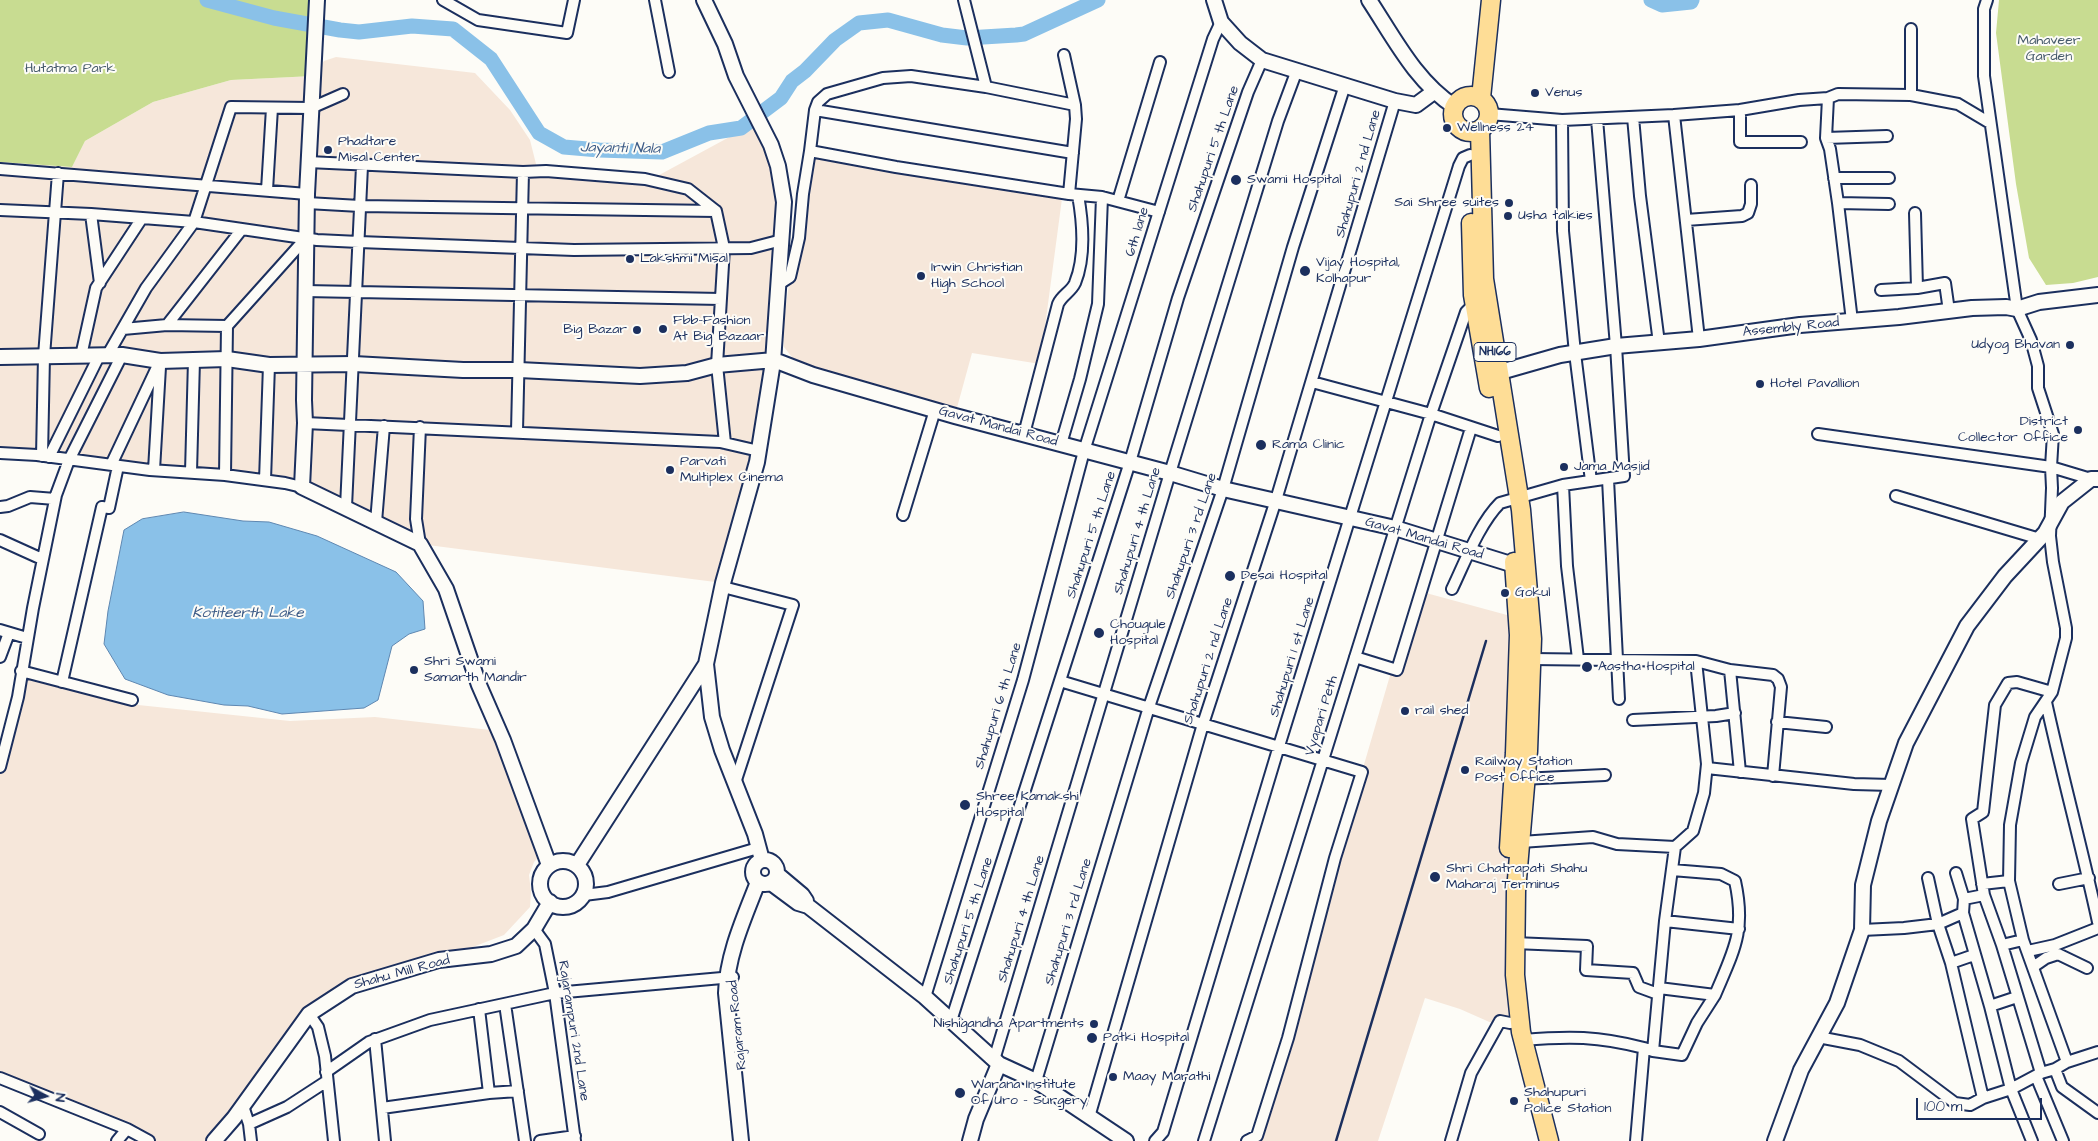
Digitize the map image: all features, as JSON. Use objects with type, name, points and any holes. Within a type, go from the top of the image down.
[{"type":"highway","points":[[1478,97],[1484,0]]},
{"type":"highway","points":[[1478,97],[1491,0]]},
{"type":"highway","points":[[1455,107],[1464,97],[1478,97],[1488,107],[1489,114]]},
{"type":"highway","name":"NH166","points":[[1455,107],[1454,116],[1470,130],[1498,436],[1513,498],[1514,565],[1519,635],[1521,842],[1516,881],[1514,942],[1515,1023],[1523,1040],[1549,1141]]},
{"type":"highway","name":"NH166","points":[[1470,130],[1486,124],[1489,114]]},
{"type":"highway","name":"NH166","points":[[1470,130],[1470,239],[1474,304],[1492,375],[1513,498],[1531,625],[1532,659],[1504,915],[1506,977],[1542,1141]]},
{"type":"street","points":[[302,487],[305,423],[304,365],[308,162],[317,0]]},
{"type":"street","points":[[443,0],[478,20],[567,32],[574,0]]},
{"type":"street","points":[[656,0],[670,72]]},
{"type":"street","points":[[704,0],[722,36],[731,65],[771,146],[778,166],[784,202],[774,360],[759,451],[723,587],[706,664],[712,717],[722,750],[755,834],[760,854],[773,863],[768,881],[802,895],[808,906],[925,997],[997,1062],[1036,1081],[1126,1141]]},
{"type":"street","points":[[964,0],[986,87]]},
{"type":"street","points":[[1214,0],[1221,22],[1240,43],[1262,60],[1395,101],[1416,105],[1435,91]]},
{"type":"street","points":[[1369,0],[1403,54],[1435,91],[1455,107]]},
{"type":"street","points":[[1987,0],[1984,9],[1984,76],[2016,309],[2031,340],[2038,366],[2038,388],[2051,422],[2053,434],[2050,467],[2053,562],[2066,628],[2066,638],[2052,692],[2035,717],[2021,763],[2010,824],[2009,881],[2023,940],[2067,1062]]},
{"type":"street","name":"6th lane","points":[[1084,451],[1213,39],[1221,22]]},
{"type":"street","points":[[1911,30],[1911,96]]},
{"type":"street","points":[[1024,434],[1055,312],[1060,298],[1073,287],[1076,278],[1083,236],[1080,195],[1073,153],[1076,119],[1075,104],[1064,55]]},
{"type":"street","name":"Shahupuri 5 th Lane","points":[[951,1021],[1130,462],[1178,298],[1248,92],[1262,60]]},
{"type":"street","points":[[1118,201],[1160,62]]},
{"type":"street","name":"Shahupuri 4 th Lane","points":[[997,1062],[1103,694],[1278,121],[1296,70]]},
{"type":"street","points":[[779,284],[790,277],[797,246],[815,110],[818,102],[827,94],[883,78],[911,76],[986,87],[1075,104]]},
{"type":"street","name":"Shahupuri 3 rd Lane","points":[[1036,1081],[1149,707],[1224,489],[1293,247],[1345,85]]},
{"type":"street","points":[[46,457],[103,356],[123,329],[146,288],[194,222],[230,107],[311,108],[343,94]]},
{"type":"street","points":[[1489,114],[1562,120],[1674,115],[1740,110],[1799,100],[1828,98],[1838,94],[1911,96],[1958,104],[1990,123]]},
{"type":"street","points":[[1828,98],[1826,138],[1830,149],[1838,203],[1852,321]]},
{"type":"street","name":"Shahupuri 2 nd Lane","points":[[1089,1117],[1203,724],[1276,500],[1395,101]]},
{"type":"street","points":[[267,190],[272,108]]},
{"type":"street","points":[[815,110],[1073,153]]},
{"type":"street","points":[[1740,110],[1740,142],[1801,142]]},
{"type":"street","points":[[1674,115],[1699,339]]},
{"type":"street","points":[[1633,117],[1640,196],[1659,343]]},
{"type":"street","points":[[1452,589],[1469,552],[1493,509],[1500,502],[1563,486],[1624,476],[1616,346],[1597,119]]},
{"type":"street","points":[[1562,120],[1562,231],[1591,481]]},
{"type":"street","points":[[1826,138],[1887,136]]},
{"type":"street","points":[[810,151],[1080,195],[1102,196],[1159,212]]},
{"type":"street","name":"Shahupuri 1 st Lane","points":[[1155,1141],[1163,1132],[1279,746],[1459,166],[1463,158],[1470,156]]},
{"type":"street","points":[[308,162],[362,166],[523,172],[546,171],[645,179],[688,189],[716,211],[724,248],[717,365],[726,443]]},
{"type":"street","points":[[346,507],[362,166]]},
{"type":"street","points":[[0,168],[267,190],[360,206],[716,211]]},
{"type":"street","points":[[517,431],[523,172]]},
{"type":"street","points":[[46,457],[44,356],[58,173]]},
{"type":"street","points":[[1834,178],[1889,178]]},
{"type":"street","points":[[1686,220],[1742,216],[1748,213],[1751,204],[1750,185]]},
{"type":"street","points":[[1061,444],[1080,379],[1098,304],[1102,196]]},
{"type":"street","points":[[1838,203],[1889,204]]},
{"type":"street","points":[[0,210],[91,214],[194,222],[306,238],[359,242],[574,250],[751,248],[782,240]]},
{"type":"street","points":[[1915,213],[1917,288]]},
{"type":"street","points":[[91,214],[100,283]]},
{"type":"street","points":[[81,356],[96,288],[142,218]]},
{"type":"street","points":[[166,325],[242,229]]},
{"type":"street","points":[[225,475],[227,326],[306,238]]},
{"type":"street","points":[[1881,290],[1917,288],[1945,283],[1949,311]]},
{"type":"street","points":[[305,291],[721,300]]},
{"type":"street","name":"Assembly Road","points":[[1492,375],[1560,355],[1616,346],[1699,339],[1800,325],[1949,311],[2006,307],[2016,309],[2039,302],[2098,295]]},
{"type":"street","name":"Vyapari Peth","points":[[1204,1141],[1431,414],[1466,312],[1474,304]]},
{"type":"street","points":[[123,329],[166,325],[227,326]]},
{"type":"street","points":[[0,357],[122,355],[160,361],[227,359],[269,365],[354,364],[640,376],[687,373],[717,365],[774,360]]},
{"type":"street","points":[[0,768],[2,752],[18,697],[27,638],[55,500],[69,460],[122,355]]},
{"type":"street","points":[[191,472],[194,360]]},
{"type":"street","name":"Gavat Mandai Road","points":[[774,360],[813,375],[935,410],[1224,489],[1395,528],[1514,565]]},
{"type":"street","points":[[62,682],[102,507],[109,508],[114,466],[160,361]]},
{"type":"street","points":[[154,470],[160,361]]},
{"type":"street","points":[[265,480],[269,365]]},
{"type":"street","points":[[1312,382],[1431,414],[1498,436]]},
{"type":"street","points":[[903,515],[935,410]]},
{"type":"street","points":[[305,423],[517,431],[726,443],[759,451]]},
{"type":"street","points":[[376,522],[384,426]]},
{"type":"street","points":[[420,427],[416,520],[420,544],[446,589],[479,685],[503,740],[549,865]]},
{"type":"street","points":[[1355,657],[1397,670],[1471,428]]},
{"type":"street","points":[[1818,434],[2050,467],[2095,479]]},
{"type":"street","name":"Shahupuri 6 th Lane","points":[[925,997],[1023,680],[1084,451]]},
{"type":"street","points":[[0,453],[154,470],[225,475],[302,487],[420,544]]},
{"type":"street","points":[[1608,479],[1619,699]]},
{"type":"street","points":[[1775,1141],[1800,1070],[1836,1003],[1862,930],[1864,885],[1879,821],[1906,743],[1967,626],[2004,576],[2051,526],[2062,502],[2095,479]]},
{"type":"street","points":[[1563,486],[1567,566],[1578,659]]},
{"type":"street","points":[[1896,496],[2040,539]]},
{"type":"street","points":[[0,507],[8,506],[30,497],[55,500]]},
{"type":"street","points":[[0,540],[42,559]]},
{"type":"street","points":[[723,587],[793,605],[736,783]]},
{"type":"street","points":[[0,656],[4,632],[27,638]]},
{"type":"street","points":[[1532,659],[1696,661],[1730,670],[1773,676],[1778,680],[1781,687],[1776,722],[1773,776]]},
{"type":"street","points":[[1636,1141],[1658,991],[1675,847],[1693,831],[1704,793],[1707,768],[1696,661]]},
{"type":"street","points":[[577,865],[706,664]]},
{"type":"street","points":[[1730,670],[1740,772]]},
{"type":"street","points":[[22,671],[132,700]]},
{"type":"street","points":[[1060,681],[1362,772],[1335,858],[1288,1038],[1258,1136],[1247,1141]]},
{"type":"street","points":[[2052,692],[2017,682],[2008,683],[1995,705],[1983,812],[1972,819],[1984,895],[2018,997],[2038,1074],[2063,1141]]},
{"type":"street","points":[[2046,702],[2053,742],[2089,878],[2098,922]]},
{"type":"street","points":[[1633,720],[1702,717],[1735,713]]},
{"type":"street","points":[[1776,722],[1826,727]]},
{"type":"street","points":[[1707,768],[1854,784],[1891,785]]},
{"type":"street","points":[[1519,779],[1605,775]]},
{"type":"street","points":[[1521,842],[1593,838],[1617,844],[1675,847]]},
{"type":"street","points":[[584,895],[585,878],[577,865],[563,860],[549,865],[544,871],[540,885],[542,893],[550,902],[566,907],[574,904],[584,895],[608,892],[760,854]]},
{"type":"street","name":"Rajaram Road","points":[[749,1141],[729,976],[768,881],[753,872],[760,854]]},
{"type":"street","points":[[1523,1040],[1576,1037],[1611,1039],[1648,1049],[1682,1055],[1697,1024],[1715,995],[1731,958],[1739,929],[1740,905],[1735,882],[1721,874],[1672,870]]},
{"type":"street","points":[[1956,873],[1964,899],[1963,914],[1990,1006],[2011,1089],[2032,1141]]},
{"type":"street","points":[[1928,878],[1938,924],[1951,963],[1983,1098]]},
{"type":"street","points":[[2059,884],[2089,878]]},
{"type":"street","points":[[1982,884],[2009,881]]},
{"type":"street","points":[[1964,899],[1984,895]]},
{"type":"street","name":"Shahu Mill Road","points":[[214,1141],[243,1106],[309,1014],[352,986],[439,960],[491,954],[516,946],[534,929],[550,902]]},
{"type":"street","points":[[1862,930],[1938,924],[1963,914]]},
{"type":"street","points":[[1665,921],[1739,929]]},
{"type":"street","points":[[2033,967],[2056,949],[2098,928]]},
{"type":"street","name":"Rajarampuri 2nd Lane","points":[[534,929],[544,944],[555,993],[575,1138]]},
{"type":"street","points":[[2002,945],[2023,940]]},
{"type":"street","points":[[1514,942],[1586,946],[1586,970],[1632,973],[1639,987],[1658,991],[1715,995]]},
{"type":"street","points":[[2028,951],[2056,949],[2087,968]]},
{"type":"street","points":[[1951,963],[1974,955]]},
{"type":"street","points":[[248,1124],[287,1108],[376,1039],[430,1020],[555,993],[729,976],[726,993],[741,1141]]},
{"type":"street","points":[[1990,1006],[2018,997]]},
{"type":"street","points":[[505,1004],[525,1141]]},
{"type":"street","points":[[479,1009],[489,1093]]},
{"type":"street","points":[[309,1014],[318,1027],[325,1056],[334,1141]]},
{"type":"street","points":[[1451,1141],[1471,1073],[1500,1020],[1515,1023]]},
{"type":"street","points":[[1818,1037],[1860,1045],[1899,1061],[1954,1103],[1970,1105],[1983,1098],[2011,1089],[2038,1074],[2056,1069],[2067,1062],[2098,1052]]},
{"type":"street","points":[[376,1039],[385,1141]]},
{"type":"street","points":[[970,1141],[997,1062]]},
{"type":"street","points":[[2056,1069],[2062,1087],[2098,1113]]},
{"type":"street","points":[[0,1078],[127,1129],[149,1141]]},
{"type":"street","points":[[382,1108],[489,1093],[518,1091]]},
{"type":"street","points":[[243,1106],[250,1141]]},
{"type":"street","points":[[0,1112],[39,1134]]},
{"type":"street","points":[[117,1141],[127,1129]]},
{"type":"street","points":[[540,1141],[575,1138]]},
{"type":"shaded area","points":[[336,57],[475,73],[510,110],[530,140],[538,172],[650,180],[759,121],[782,184],[773,362],[723,583],[420,544],[302,487],[0,453],[0,162],[72,167],[85,141],[153,102],[231,80],[313,76],[324,61]]},
{"type":"shaded area","name":"Irwin Christian High School","points":[[812,151],[899,161],[998,176],[1063,191],[1040,364],[972,353],[955,415],[814,370],[795,361],[784,347],[783,328],[797,225],[801,169]]},
{"type":"shaded area","points":[[1415,590],[1518,618],[1514,768],[1505,915],[1505,957],[1512,1032],[1460,1009],[1425,998],[1378,1141],[1254,1141]]},
{"type":"shaded area","points":[[21,674],[129,704],[290,721],[375,717],[499,731],[543,852],[534,862],[529,875],[530,907],[504,935],[439,960],[352,986],[312,1012],[214,1141],[149,1141],[0,1078],[0,766]]},
{"type":"green space","name":"Hutatma Park","points":[[0,0],[317,0],[313,76],[231,80],[153,102],[85,141],[72,167],[0,162]]},
{"type":"green space","name":"Mahaveer Garden","points":[[1999,0],[2098,0],[2098,277],[2073,283],[2046,285],[2029,258],[2016,184],[1996,33]]},
{"type":"water","name":"Kotiteerth Lake","points":[[184,512],[243,521],[269,522],[317,536],[396,572],[423,601],[425,629],[409,634],[392,646],[378,700],[364,708],[282,714],[248,706],[224,705],[168,695],[125,679],[104,644],[108,611],[124,530],[142,519]]},
{"type":"waterway","name":"Jayanti Nala","points":[[207,0],[274,18],[340,30],[359,32],[412,26],[453,29],[491,59],[539,133],[564,147],[662,152],[709,133],[741,128],[781,98],[792,81],[805,71],[835,40],[859,23],[888,20],[942,35],[967,38],[1016,35],[1024,34],[1098,0]]},
{"type":"waterway","name":"Jayanti Nala","points":[[1651,0],[1662,5],[1691,2],[1692,0]]},
{"type":"railway","points":[[1336,1141],[1486,641]]},
{"type":"place","name":"Venus","points":[[1535,93]]},
{"type":"place","name":"Wellness 24","points":[[1447,128]]},
{"type":"place","name":"Phadtare Misal Center","points":[[328,150]]},
{"type":"place","name":"Swami Hospital","points":[[1236,180]]},
{"type":"place","name":"Sai Shree suites","points":[[1509,203]]},
{"type":"place","name":"Usha talkies","points":[[1508,216]]},
{"type":"place","name":"Lakshmi Misal","points":[[630,259]]},
{"type":"place","name":"Vijay Hospital, Kolhapur","points":[[1305,271]]},
{"type":"place","name":"Irwin Christian High School","points":[[921,276]]},
{"type":"place","name":"Fbb-Fashion At Big Bazaar","points":[[663,329]]},
{"type":"place","name":"Big Bazar","points":[[637,330]]},
{"type":"place","name":"Udyog Bhavan","points":[[2070,345]]},
{"type":"place","name":"Hotel Pavallion","points":[[1760,384]]},
{"type":"place","name":"District Collector Office","points":[[2078,430]]},
{"type":"place","name":"Rama Clinic","points":[[1261,445]]},
{"type":"place","name":"Jama Masjid","points":[[1564,467]]},
{"type":"place","name":"Parvati Multiplex Cinema","points":[[670,470]]},
{"type":"place","name":"Desai Hospital","points":[[1230,576]]},
{"type":"place","name":"Gokul","points":[[1505,593]]},
{"type":"place","name":"Chougule Hospital","points":[[1099,633]]},
{"type":"place","name":"Aastha Hospital","points":[[1587,667]]},
{"type":"place","name":"Shri Swami Samarth Mandir","points":[[414,670]]},
{"type":"place","name":"rail shed","points":[[1405,711]]},
{"type":"place","name":"Railway Station Post Office","points":[[1465,770]]},
{"type":"place","name":"Shree Kamakshi Hospital","points":[[965,805]]},
{"type":"place","name":"Shri Chatrapati Shahu Maharaj Terminus","points":[[1435,877]]},
{"type":"place","name":"Nishigandha Apartments","points":[[1094,1024]]},
{"type":"place","name":"Patki Hospital","points":[[1092,1038]]},
{"type":"place","name":"Maay Marathi","points":[[1113,1077]]},
{"type":"place","name":"Warana Institute Of Uro - Surgery","points":[[960,1093]]},
{"type":"place","name":"Shahupuri Police Station","points":[[1514,1101]]}]
